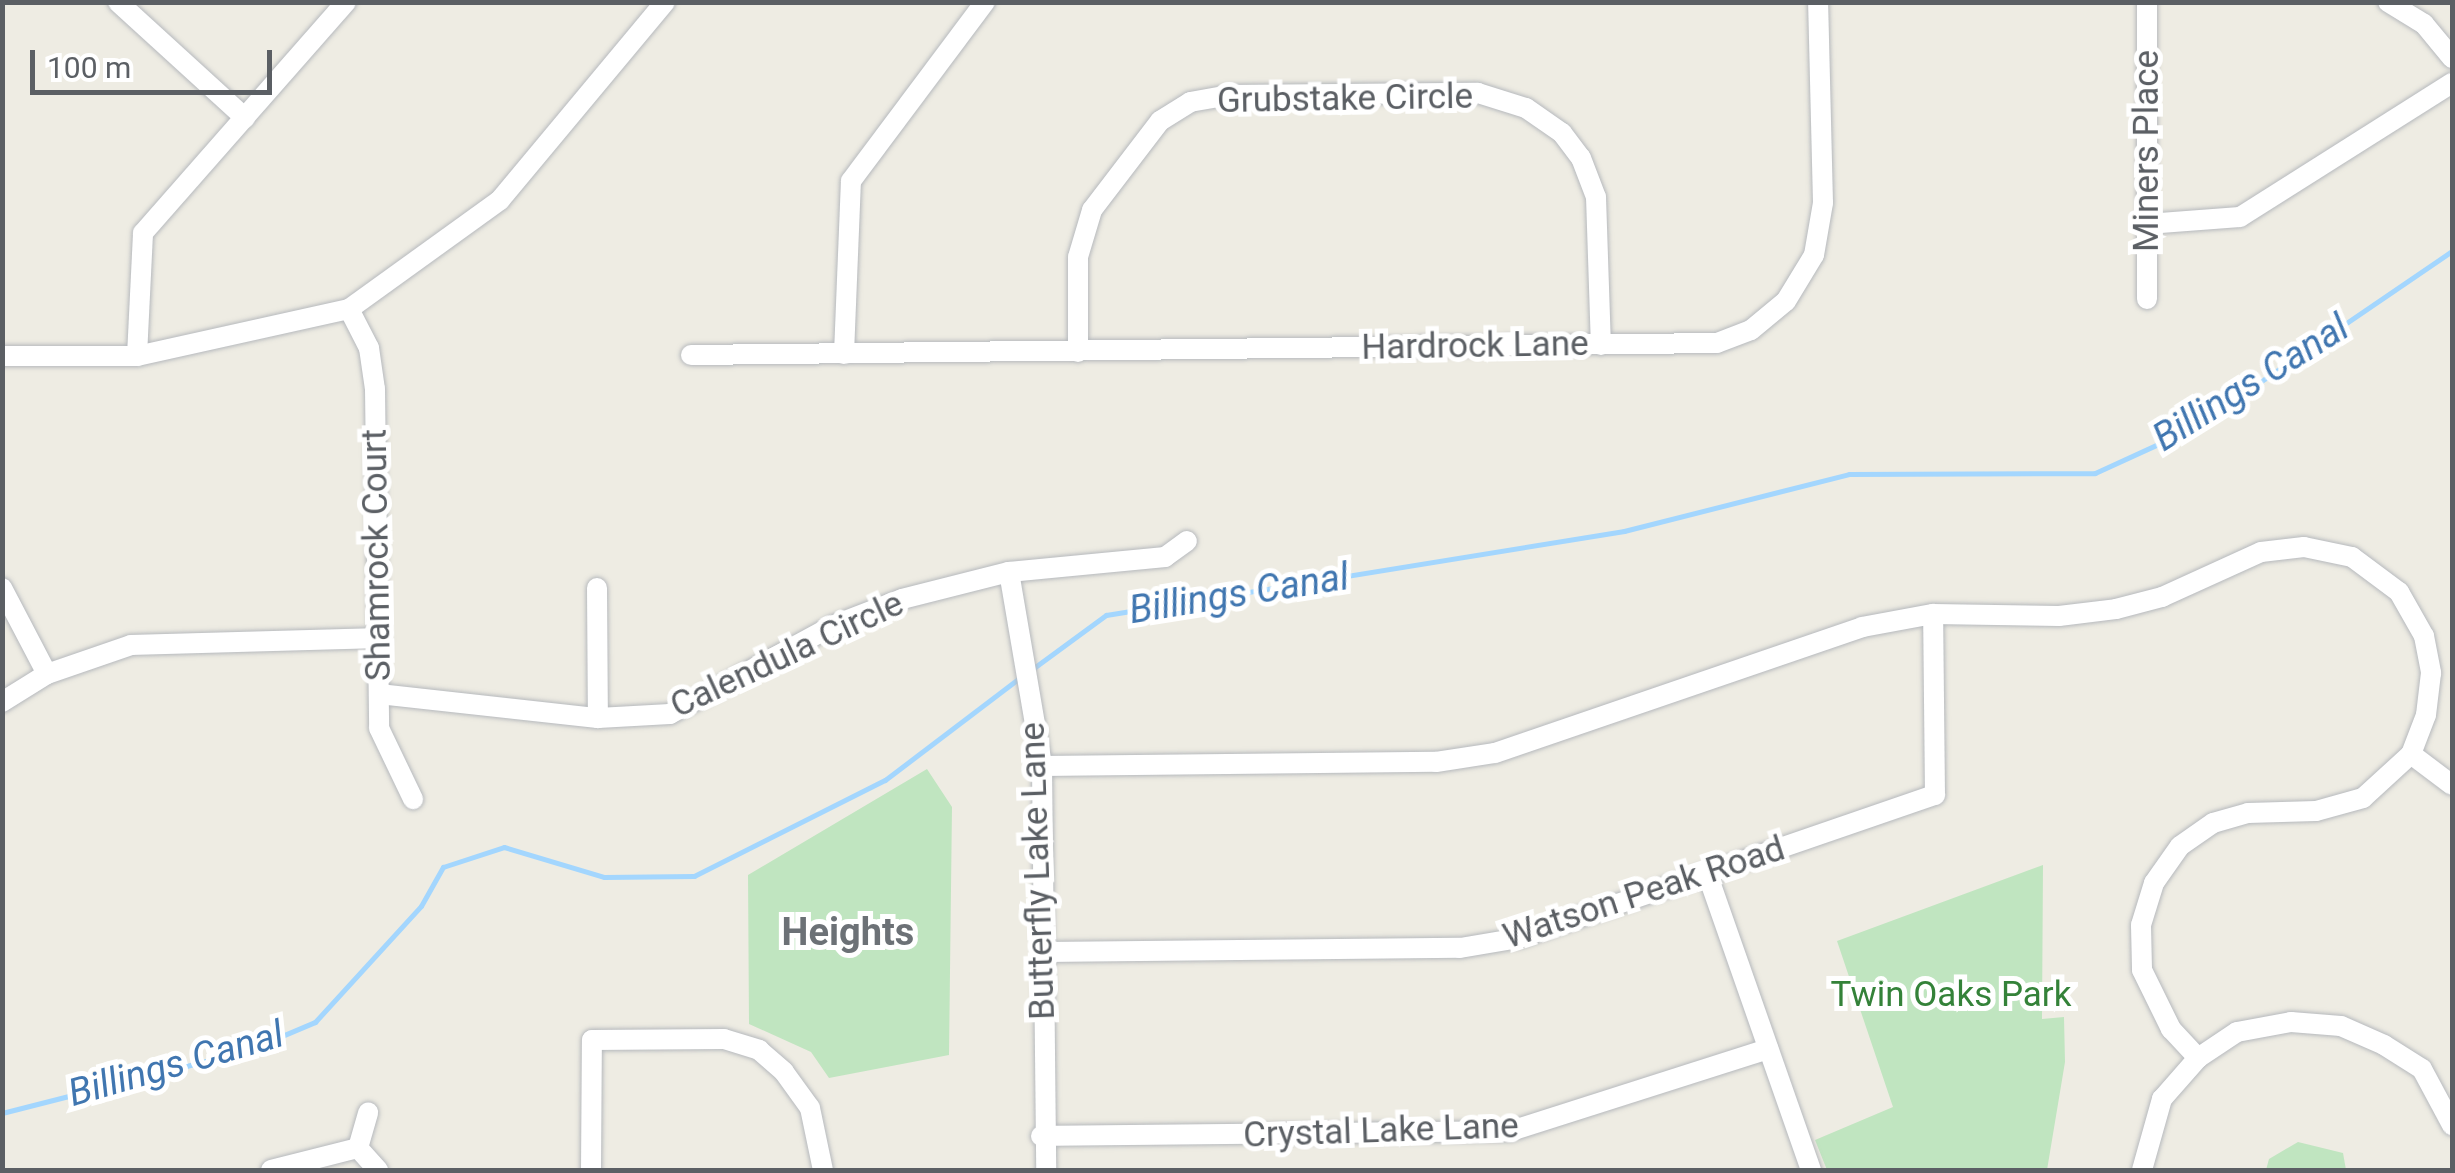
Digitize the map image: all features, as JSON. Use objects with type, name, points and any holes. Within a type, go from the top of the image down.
[{"type":"street","points":[[118,2],[245,118]]},
{"type":"street","points":[[137,356],[143,233],[346,2]]},
{"type":"street","points":[[2,356],[137,356],[349,309],[500,200],[665,2]]},
{"type":"street","points":[[844,354],[851,180],[985,2]]},
{"type":"street","name":"Hardrock Lane","points":[[692,355],[1716,344],[1751,330],[1786,301],[1814,255],[1823,203],[1818,2]]},
{"type":"street","name":"Miners Place","points":[[2147,2],[2147,299]]},
{"type":"street","points":[[2388,2],[2424,24],[2452,58]]},
{"type":"street","points":[[2147,224],[2240,217],[2450,90]]},
{"type":"street","name":"Grubstake Circle","points":[[1078,352],[1081,233],[1160,120],[1190,102],[1230,95],[1478,93],[1526,108],[1568,128],[1596,196],[1601,345]]},
{"type":"street","name":"Shamrock Court","points":[[349,309],[369,348],[375,389],[372,509],[380,638],[379,728],[412,799]]},
{"type":"street","name":"Calendula Circle","points":[[379,694],[598,718],[670,714],[832,626],[902,599],[1010,572],[1165,557],[1187,541]]},
{"type":"street","points":[[1042,766],[1436,762],[1495,753],[1862,627],[1932,614],[2058,616],[2116,608],[2162,597],[2261,552],[2304,547],[2352,557],[2399,592],[2424,636],[2431,673],[2426,715],[2411,754],[2363,798],[2316,811],[2248,814],[2213,824],[2180,846],[2154,882],[2141,925],[2142,970],[2170,1029],[2198,1058]]},
{"type":"street","name":"Butterfly Lake Lane","points":[[1010,572],[1042,766],[1041,1136],[1046,1170]]},
{"type":"street","points":[[2,588],[47,674]]},
{"type":"street","points":[[597,588],[598,718]]},
{"type":"street","name":"Watson Peak Road","points":[[1044,952],[1460,948],[1519,938],[1935,796],[1932,614]]},
{"type":"street","points":[[2,702],[47,674],[90,656],[168,640],[380,638]]},
{"type":"street","points":[[2411,754],[2452,785]]},
{"type":"street","points":[[1708,876],[1810,1170]]},
{"type":"street","points":[[2142,1170],[2162,1099],[2198,1058],[2238,1032],[2291,1022],[2340,1026],[2422,1070],[2452,1125]]},
{"type":"street","points":[[591,1170],[592,1040],[724,1040],[759,1050],[810,1108],[824,1170]]},
{"type":"street","name":"Crystal Lake Lane","points":[[1041,1136],[1510,1131],[1768,1049]]},
{"type":"street","points":[[358,1148],[368,1112]]},
{"type":"street","points":[[271,1170],[358,1148]]},
{"type":"street","points":[[358,1148],[378,1170]]},
{"type":"green space","points":[[927,769],[952,807],[949,1055],[829,1078],[811,1052],[749,1024],[748,875]]},
{"type":"green space","name":"Twin Oaks Park","points":[[2043,865],[2042,1019],[2064,1017],[2065,1062],[2047,1170],[1827,1170],[1815,1140],[1893,1107],[1837,941]]},
{"type":"green space","points":[[2298,1142],[2343,1153],[2346,1170],[2266,1170],[2269,1159]]},
{"type":"waterway","name":"Billings Canal","points":[[1031,670],[1106,615],[1624,531],[1849,474],[2095,473],[2191,429],[2452,251]]},
{"type":"waterway","name":"Billings Canal","points":[[2,1113],[249,1050],[315,1022],[421,906],[443,867],[504,847],[604,877],[694,876],[885,780],[1022,676]]},
{"type":"district","name":"Heights","points":[[848,933]]}]
